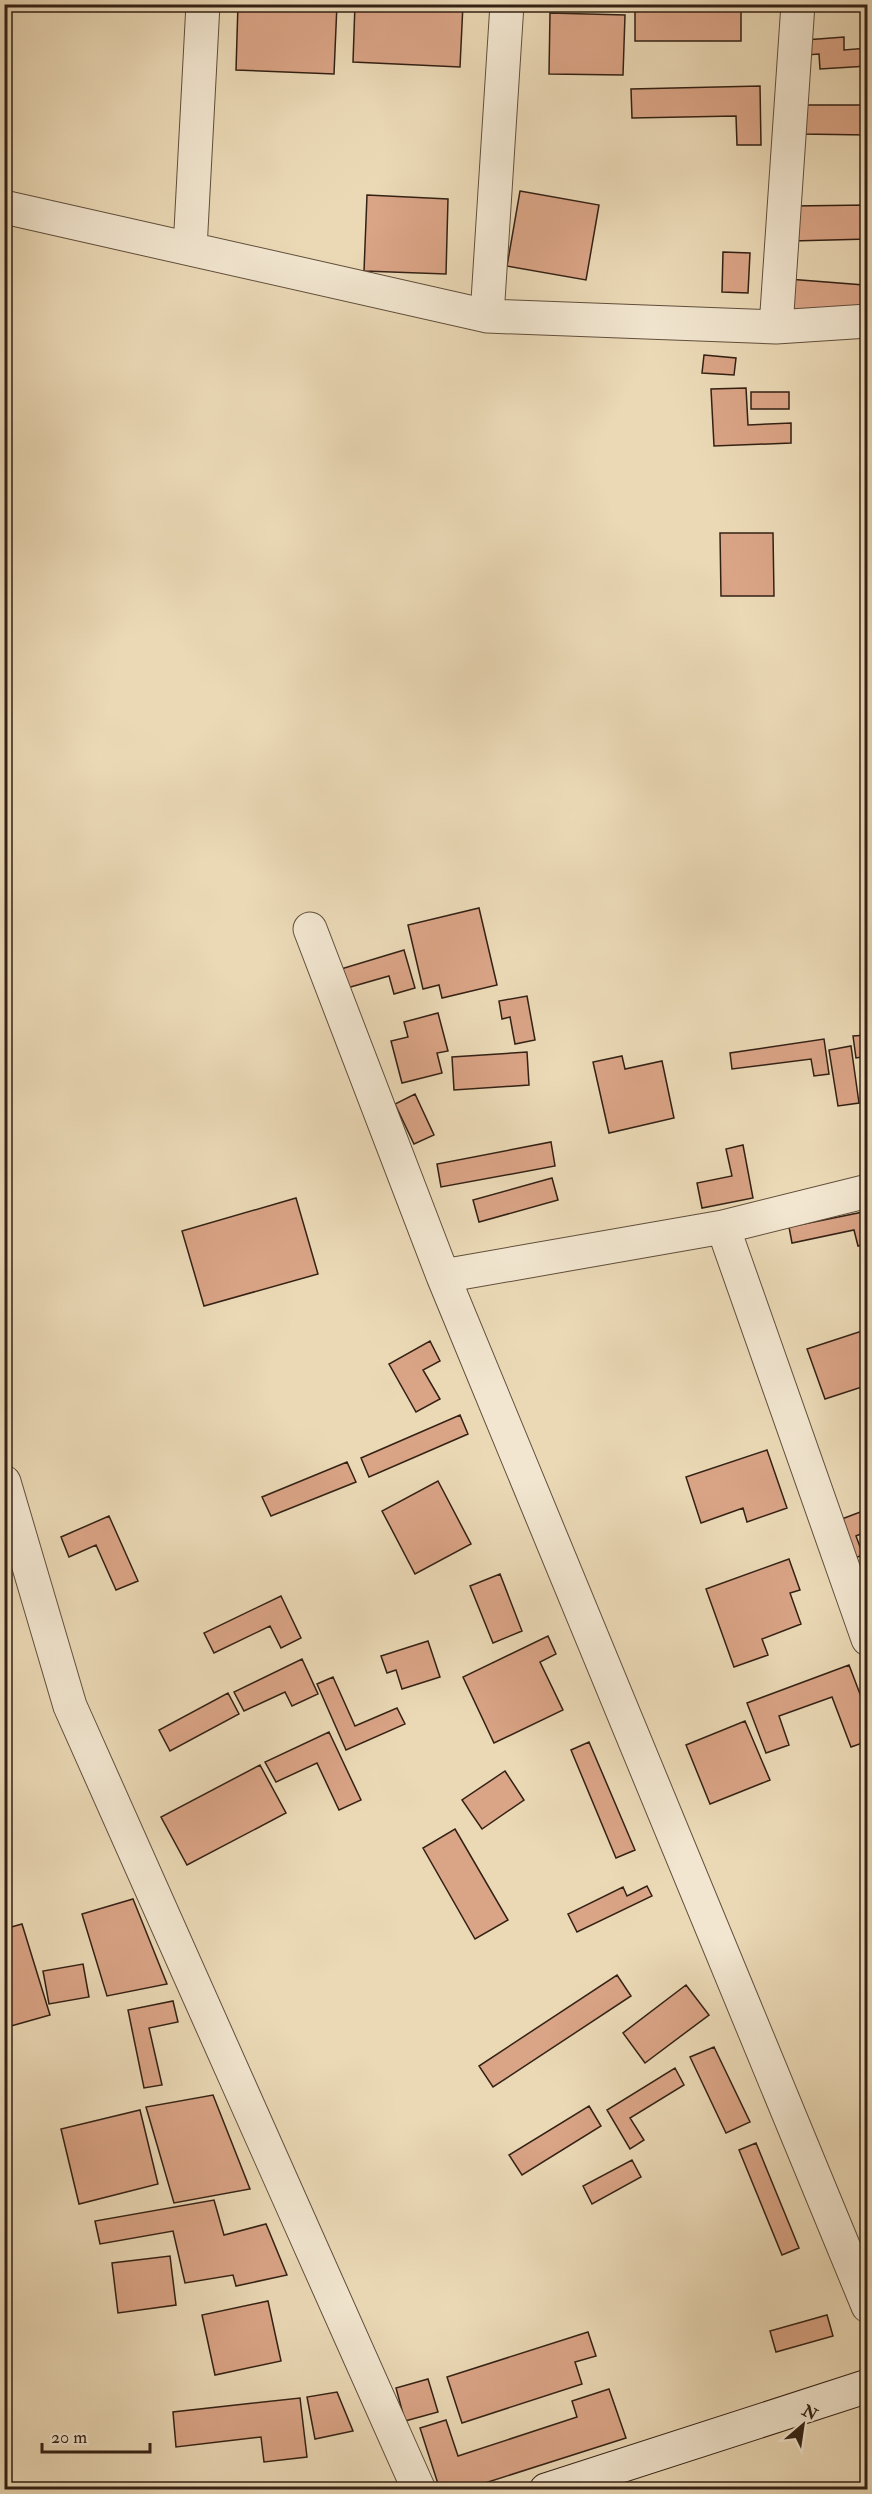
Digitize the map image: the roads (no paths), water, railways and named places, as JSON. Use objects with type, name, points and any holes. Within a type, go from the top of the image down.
[{"type":"street","points":[[190,249],[203,4]]},
{"type":"street","points":[[487,316],[507,4]]},
{"type":"street","points":[[776,327],[798,4]]},
{"type":"street","points":[[4,207],[487,316],[776,327],[867,321]]},
{"type":"street","points":[[310,929],[443,1276],[867,2306]]},
{"type":"street","points":[[443,1276],[723,1227],[867,1191]]},
{"type":"street","points":[[723,1227],[867,1639]]},
{"type":"street","points":[[4,1482],[70,1706],[419,2490]]},
{"type":"street","points":[[546,2490],[867,2385]]}]
